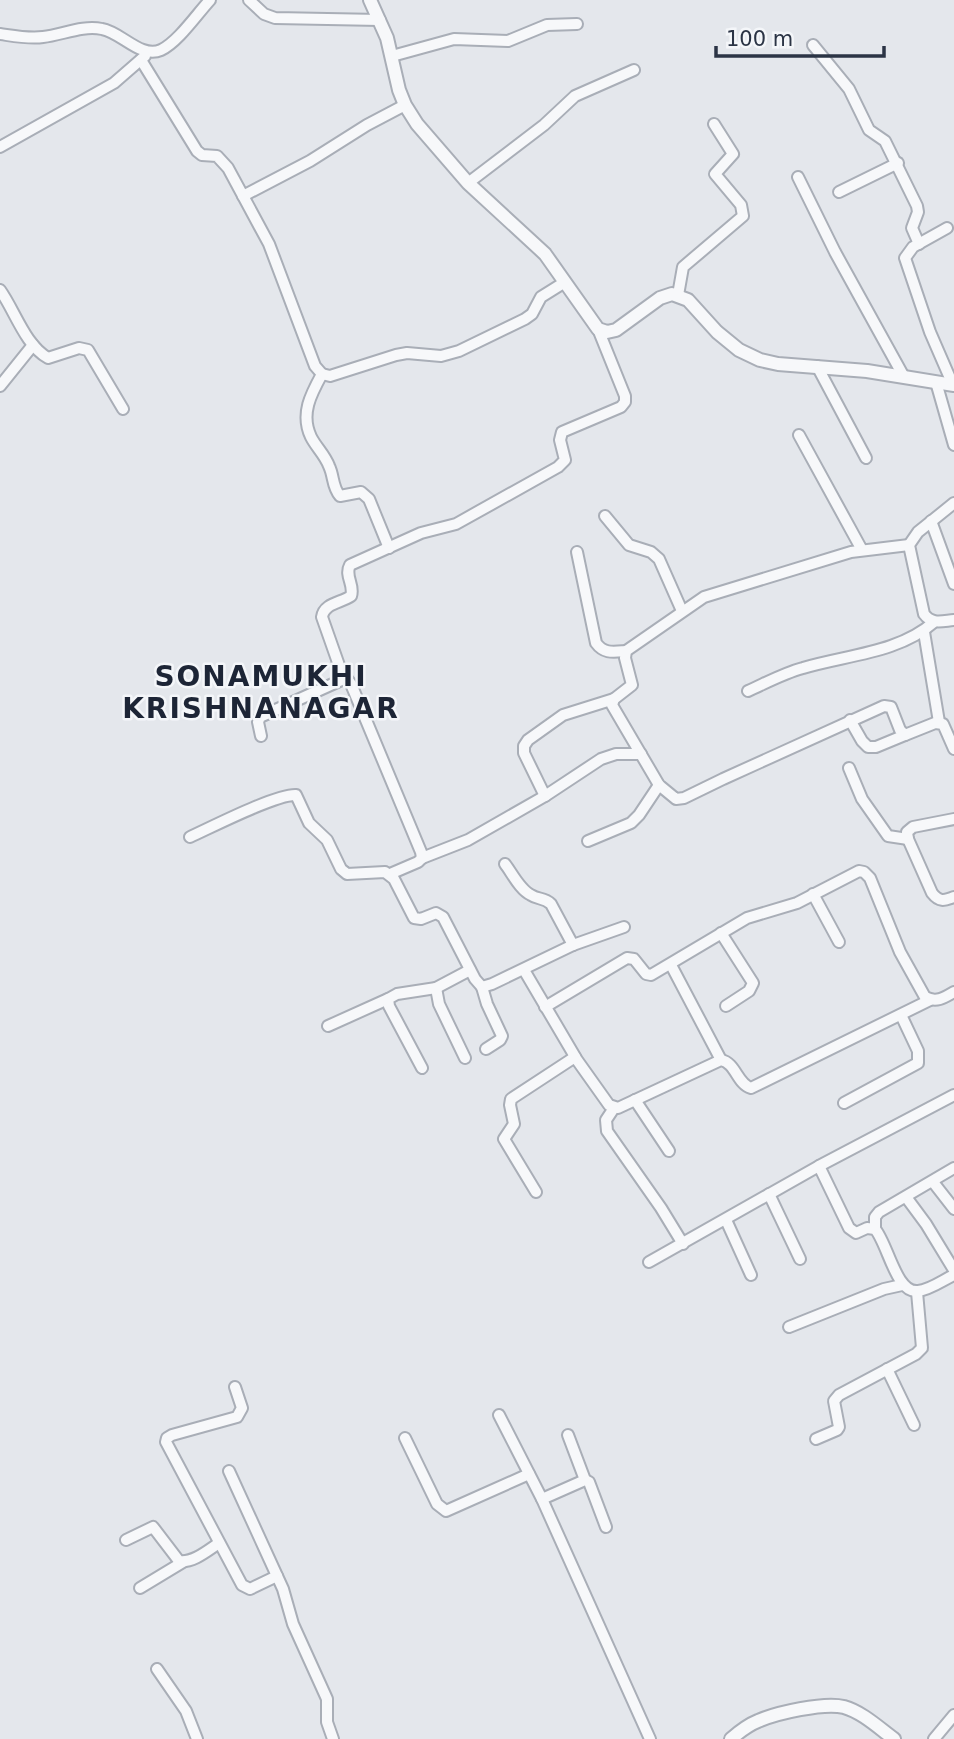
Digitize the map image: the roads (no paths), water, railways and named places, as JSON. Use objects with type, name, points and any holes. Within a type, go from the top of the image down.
[{"type":"street","points":[[0,34],[44,37],[100,28],[150,51],[160,50],[168,45],[210,0]]},
{"type":"street","points":[[249,0],[264,14],[275,18],[380,20]]},
{"type":"street","points":[[370,0],[392,56],[399,90],[417,124],[468,183],[545,254],[598,329],[625,396],[621,407],[562,432],[560,440],[565,460],[558,467],[447,528],[421,533],[350,565],[348,575],[353,587],[351,596],[327,606],[323,611],[322,617],[341,671],[355,692],[422,858]]},
{"type":"street","points":[[392,56],[454,39],[508,41],[547,25],[577,24]]},
{"type":"street","points":[[813,45],[849,89],[869,130],[886,141],[898,163],[918,206],[912,228],[919,244]]},
{"type":"street","points":[[0,147],[114,83],[150,51]]},
{"type":"street","points":[[141,60],[191,144],[202,155],[217,156],[223,160],[269,244],[315,366],[322,374],[330,376],[407,353],[441,356],[459,351],[525,319],[541,297],[565,282]]},
{"type":"street","points":[[468,183],[544,125],[575,96],[634,71]]},
{"type":"street","points":[[243,196],[310,161],[405,105]]},
{"type":"street","points":[[678,295],[683,267],[743,216],[741,205],[715,174],[733,154],[714,124]]},
{"type":"street","points":[[839,192],[898,163]]},
{"type":"street","points":[[798,177],[841,263],[904,377]]},
{"type":"street","points":[[947,228],[907,252],[905,258],[906,268],[953,385]]},
{"type":"street","points":[[0,290],[33,345],[48,358],[86,348],[123,409]]},
{"type":"street","points":[[598,329],[607,332],[616,330],[660,299],[672,294],[688,300],[717,332],[739,350],[760,360],[953,385]]},
{"type":"street","points":[[0,386],[33,345]]},
{"type":"street","points":[[817,366],[866,458]]},
{"type":"street","points":[[322,374],[309,396],[307,405],[311,438],[328,463],[334,490],[340,496],[361,492],[369,499],[389,548]]},
{"type":"street","points":[[936,382],[954,445]]},
{"type":"street","points":[[799,435],[862,550]]},
{"type":"street","points":[[954,503],[912,538],[909,545],[924,614],[928,620],[934,622],[954,620]]},
{"type":"street","points":[[605,516],[629,545],[651,552],[659,559],[682,611]]},
{"type":"street","points":[[931,521],[954,584]]},
{"type":"street","points":[[577,552],[596,643],[600,649],[607,652],[625,651],[704,597],[834,556],[909,545]]},
{"type":"street","points":[[748,691],[797,670],[863,654],[924,632],[934,622]]},
{"type":"street","points":[[924,632],[939,722],[946,729],[954,749]]},
{"type":"street","points":[[545,796],[524,753],[524,746],[528,740],[564,715],[614,699],[632,685],[625,651]]},
{"type":"street","points":[[261,736],[258,722],[261,717],[346,678]]},
{"type":"street","points":[[614,699],[611,705],[614,713],[659,785],[676,799],[684,798],[877,708],[891,708],[900,730],[905,735]]},
{"type":"street","points":[[850,720],[868,747],[876,747],[939,722]]},
{"type":"street","points":[[190,837],[258,807],[289,795],[296,795],[309,823],[327,840],[341,869],[347,874],[390,874],[422,858],[458,845],[545,796],[600,759],[616,754],[641,754]]},
{"type":"street","points":[[849,768],[862,799],[888,836],[908,839]]},
{"type":"street","points":[[588,841],[631,822],[639,815],[659,785]]},
{"type":"street","points":[[954,819],[913,827],[907,832],[932,893],[943,901],[954,897]]},
{"type":"street","points":[[505,864],[527,893],[546,899],[551,904],[573,945]]},
{"type":"street","points":[[545,1007],[627,958],[634,959],[646,974],[652,975],[747,918],[797,902],[854,873],[864,872],[875,887],[900,952],[925,997],[930,1000]]},
{"type":"street","points":[[390,874],[415,918],[421,919],[436,913],[443,917],[470,970],[482,987],[502,1036],[485,1049]]},
{"type":"street","points":[[813,894],[839,942]]},
{"type":"street","points":[[482,987],[524,970],[573,945],[624,927]]},
{"type":"street","points":[[721,933],[753,983],[750,991],[726,1006]]},
{"type":"street","points":[[671,965],[721,1060],[730,1064],[743,1084],[751,1088],[930,1000],[940,1000],[954,992]]},
{"type":"street","points":[[328,1026],[397,994],[436,988],[470,970]]},
{"type":"street","points":[[524,970],[575,1057],[609,1105],[614,1108]]},
{"type":"street","points":[[436,988],[439,1003],[465,1058]]},
{"type":"street","points":[[388,999],[389,1006],[422,1068]]},
{"type":"street","points":[[844,1103],[918,1063],[918,1051],[901,1015]]},
{"type":"street","points":[[536,1192],[504,1139],[514,1124],[511,1100],[575,1057]]},
{"type":"street","points":[[683,1244],[607,1131],[606,1120],[614,1108],[721,1060]]},
{"type":"street","points":[[649,1262],[819,1166],[954,1095]]},
{"type":"street","points":[[635,1100],[669,1151]]},
{"type":"street","points":[[819,1166],[852,1231],[856,1233],[875,1229]]},
{"type":"street","points":[[906,1197],[931,1230],[954,1273],[917,1292],[902,1285],[875,1229],[875,1217],[879,1212],[954,1168]]},
{"type":"street","points":[[933,1182],[954,1209]]},
{"type":"street","points":[[769,1194],[800,1259]]},
{"type":"street","points":[[726,1220],[751,1275]]},
{"type":"street","points":[[789,1326],[884,1289],[902,1285]]},
{"type":"street","points":[[816,1439],[839,1427],[834,1401],[839,1395],[916,1354],[922,1348],[917,1292]]},
{"type":"street","points":[[887,1369],[915,1425]]},
{"type":"street","points":[[235,1387],[242,1408],[237,1417],[172,1435],[167,1438],[166,1443],[219,1544],[247,1588],[277,1576]]},
{"type":"street","points":[[499,1415],[541,1499],[650,1739]]},
{"type":"street","points":[[568,1435],[607,1527]]},
{"type":"street","points":[[405,1438],[437,1504],[446,1511],[529,1474]]},
{"type":"street","points":[[229,1471],[277,1576],[293,1624],[327,1699],[327,1722],[333,1739]]},
{"type":"street","points":[[541,1499],[585,1480]]},
{"type":"street","points":[[126,1540],[153,1527],[179,1561],[183,1562]]},
{"type":"street","points":[[140,1588],[219,1544]]},
{"type":"street","points":[[156,1668],[181,1703],[197,1739]]},
{"type":"street","points":[[731,1739],[746,1727],[769,1717],[824,1706],[842,1706],[867,1719],[894,1739]]},
{"type":"street","points":[[934,1739],[954,1715]]},
{"type":"district","name":"SONAMUKHI KRISHNANAGAR","points":[[261,692]]}]
